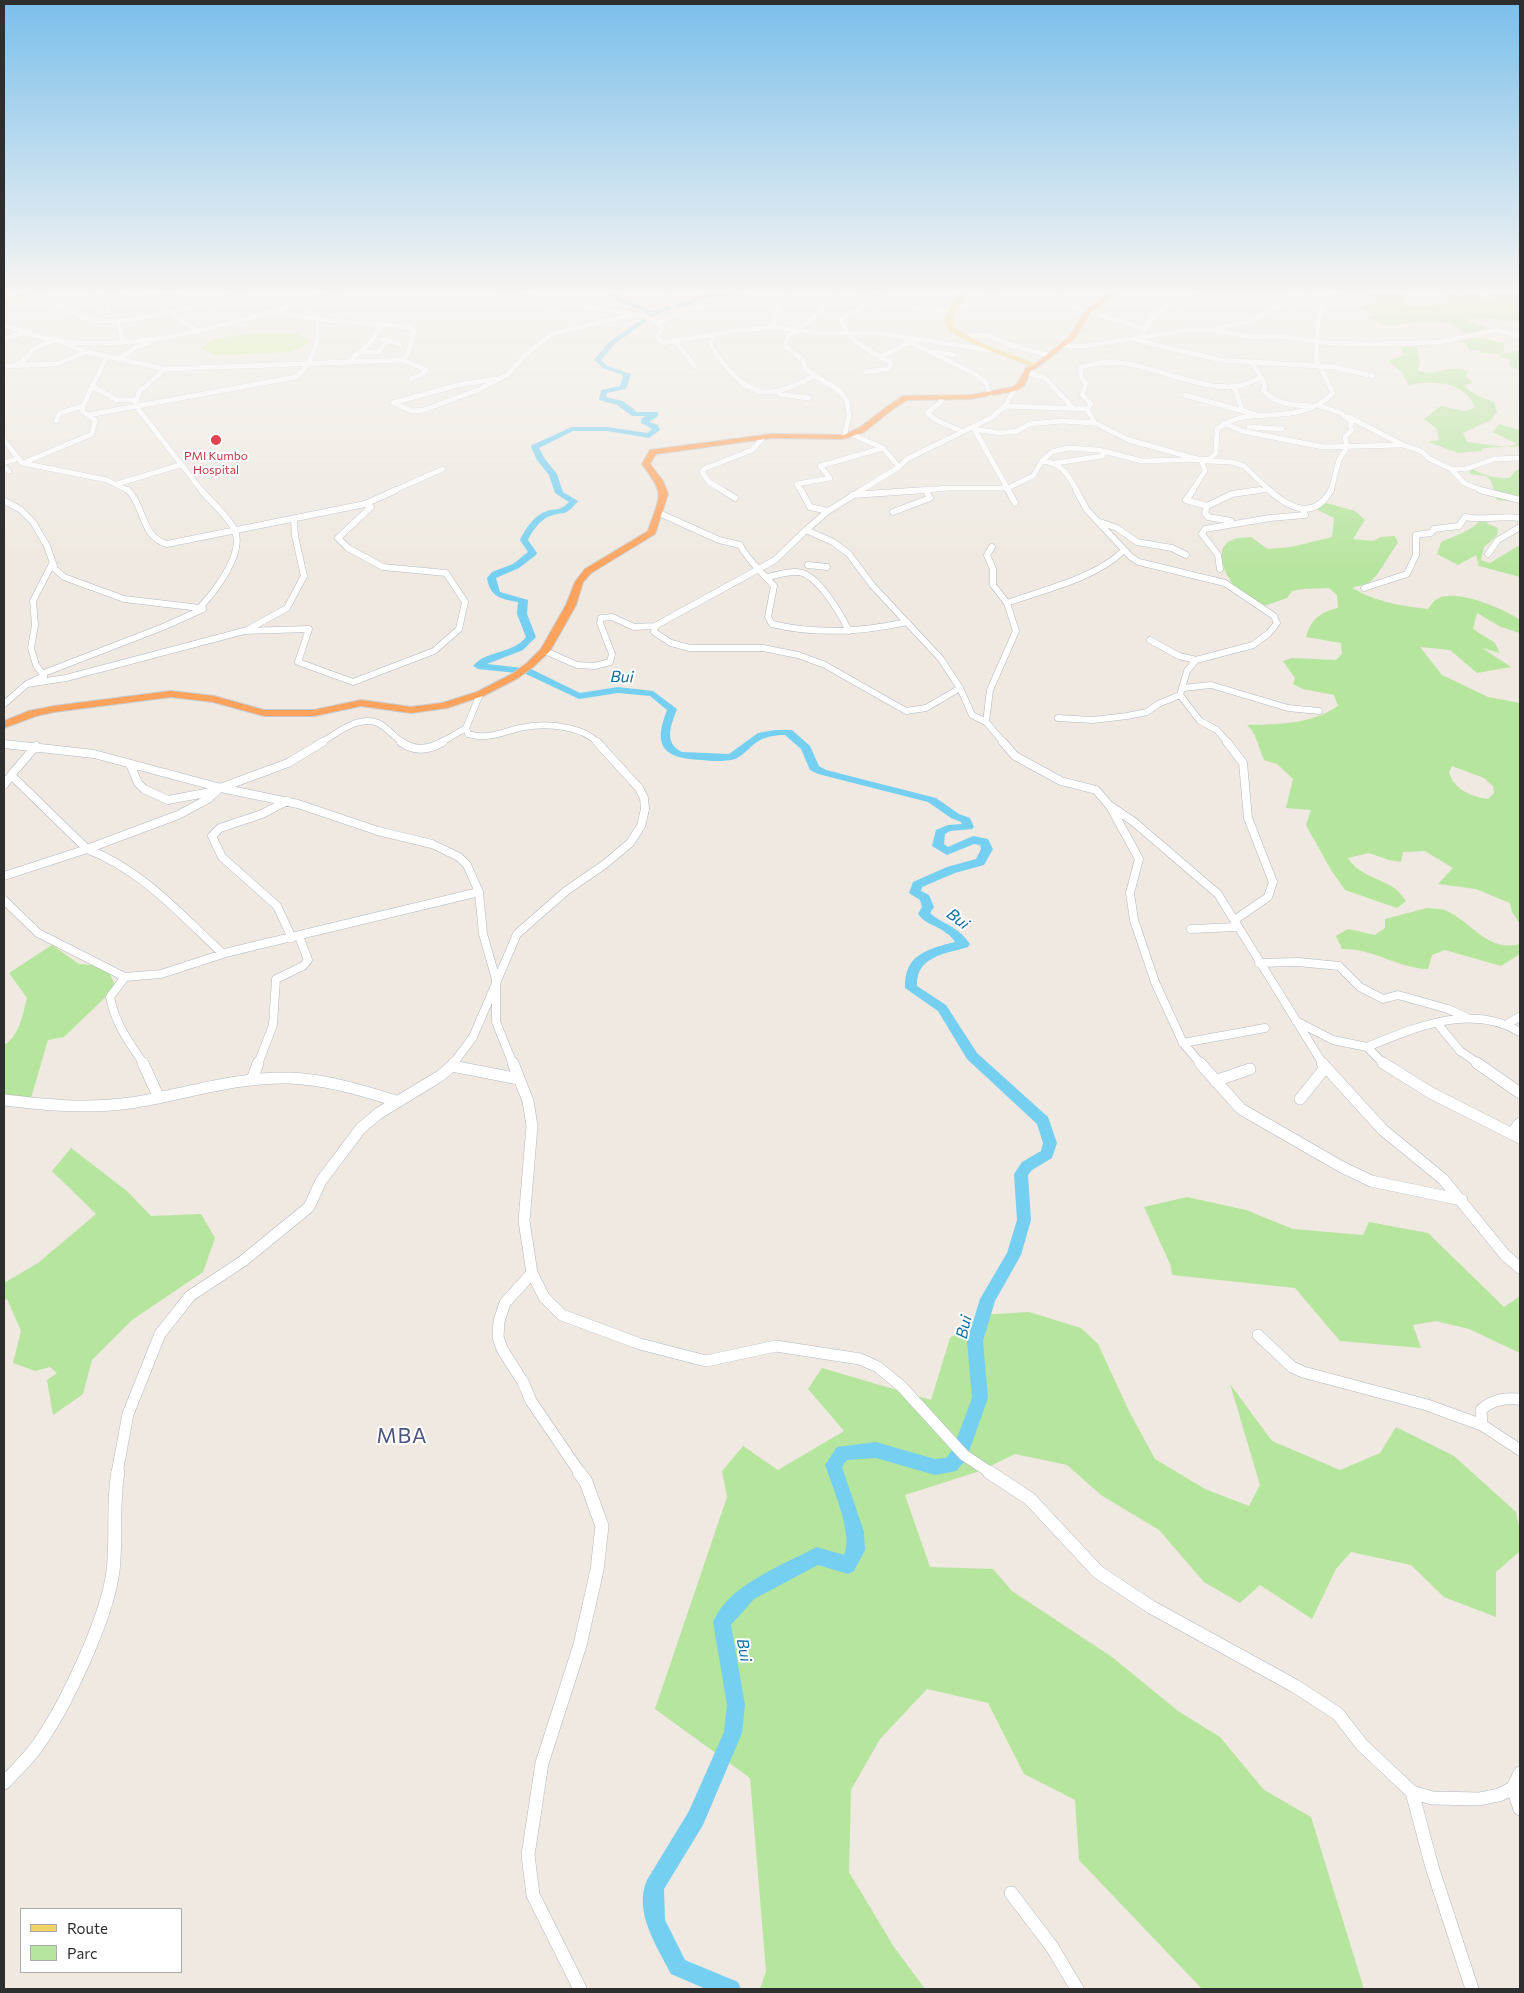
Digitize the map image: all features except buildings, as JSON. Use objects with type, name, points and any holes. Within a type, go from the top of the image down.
[{"type":"highway","points":[[4,724],[33,713],[153,695],[190,695],[255,712],[297,714],[360,702],[411,710],[427,708],[480,694],[515,676],[546,651],[571,605],[579,582],[588,571],[652,532],[664,494],[659,481],[646,464],[653,452],[762,439],[772,436],[848,436],[871,425],[897,402],[906,398],[990,395],[1015,389],[1019,386]]},
{"type":"street","points":[[94,420],[82,411],[92,386],[116,400],[135,400]]},
{"type":"street","points":[[145,386],[135,400],[136,408],[180,465],[235,530],[233,553],[228,570],[220,584],[202,605],[203,609]]},
{"type":"street","points":[[88,415],[136,408],[250,386]]},
{"type":"street","points":[[454,386],[393,403],[419,411],[486,386]]},
{"type":"street","points":[[744,386],[760,394],[780,392],[796,398],[810,398]]},
{"type":"street","points":[[780,392],[793,386]]},
{"type":"street","points":[[834,386],[842,390],[847,400],[848,436],[883,448],[899,467]]},
{"type":"street","points":[[987,386],[990,395]]},
{"type":"street","points":[[1052,386],[1073,408]]},
{"type":"street","points":[[1085,386],[1082,395],[1091,404],[1087,409]]},
{"type":"street","points":[[1232,386],[1236,391],[1242,410]]},
{"type":"street","points":[[1265,386],[1263,390],[1276,401],[1287,404],[1317,406],[1347,416],[1403,445],[1421,451],[1430,459],[1451,469],[1461,470],[1475,467],[1482,462],[1498,457],[1520,458]]},
{"type":"street","points":[[973,428],[999,433],[1017,431],[1029,424],[1052,422],[1095,423],[1129,440],[1202,460],[1212,458],[1216,453],[1217,429],[1224,423],[1260,416],[1303,413],[1313,409],[1333,393],[1332,386]]},
{"type":"street","points":[[655,629],[775,560],[828,511],[851,495],[899,467],[907,460],[961,431],[973,428],[992,418],[1004,406],[1015,389]]},
{"type":"street","points":[[1185,395],[1260,416]]},
{"type":"street","points":[[941,397],[941,402],[927,413],[936,420],[961,431]]},
{"type":"street","points":[[56,421],[60,413],[83,406]]},
{"type":"street","points":[[1004,406],[1087,409]]},
{"type":"street","points":[[1087,409],[1095,423]]},
{"type":"street","points":[[23,464],[89,436],[93,432],[94,420],[101,414]]},
{"type":"street","points":[[851,495],[1008,488],[1033,476],[1042,461],[1052,452],[1068,448],[1104,452],[1142,461],[1202,460],[1242,465],[1280,501],[1303,510],[1316,506],[1332,491],[1336,480],[1335,471],[1338,462],[1347,447],[1345,437],[1352,430],[1350,426],[1352,422],[1347,416]]},
{"type":"street","points":[[1224,423],[1242,431],[1316,446],[1403,445]]},
{"type":"street","points":[[1234,427],[1282,429]]},
{"type":"street","points":[[973,428],[1015,503]]},
{"type":"street","points":[[735,498],[709,482],[702,472],[704,469],[752,450],[762,439]]},
{"type":"street","points":[[4,440],[16,459],[23,464],[117,484],[131,493],[139,504],[144,522],[152,537],[159,544],[174,543],[294,520],[365,504],[443,469]]},
{"type":"street","points":[[854,457],[866,442]]},
{"type":"street","points":[[828,511],[810,507],[797,484],[828,479],[830,476],[820,469],[820,466],[883,448]]},
{"type":"street","points":[[1042,461],[1055,463],[1098,458],[1103,456],[1104,452]]},
{"type":"street","points":[[4,463],[16,459]]},
{"type":"street","points":[[35,467],[45,459]]},
{"type":"street","points":[[1202,460],[1205,471],[1186,500],[1207,506],[1232,494],[1269,489]]},
{"type":"street","points":[[1055,463],[1066,472],[1087,510],[1123,551],[1139,562],[1203,576],[1225,583],[1274,616],[1277,623],[1269,633],[1253,645],[1196,660],[1179,656],[1150,640]]},
{"type":"street","points":[[117,484],[180,465]]},
{"type":"street","points":[[1451,469],[1455,477],[1466,485],[1520,500]]},
{"type":"street","points":[[893,512],[930,498],[926,491]]},
{"type":"street","points":[[4,501],[18,507],[31,519],[48,547],[52,564],[60,575],[101,593],[149,604],[203,609]]},
{"type":"street","points":[[244,631],[309,630],[298,662],[353,682],[434,651],[459,629],[465,602],[446,573],[383,567],[377,562],[344,547],[338,538],[344,528],[363,516],[371,507],[365,504]]},
{"type":"street","points":[[1207,506],[1205,513],[1208,517],[1241,523]]},
{"type":"street","points":[[1225,583],[1220,569],[1218,554],[1204,538],[1202,532],[1220,526],[1304,515],[1303,510]]},
{"type":"street","points":[[659,513],[719,540],[740,545],[747,559],[760,569],[774,586],[768,617],[772,624],[789,628],[849,631],[875,629],[907,622]]},
{"type":"street","points":[[1364,588],[1407,574],[1416,555],[1416,535],[1430,534],[1434,529],[1462,526],[1465,517],[1478,520],[1506,516],[1520,518]]},
{"type":"street","points":[[26,684],[66,678],[244,631],[287,608],[304,576],[295,536],[294,520]]},
{"type":"street","points":[[1097,521],[1117,528],[1136,542],[1172,548],[1186,555]]},
{"type":"street","points":[[1488,554],[1498,540],[1520,527]]},
{"type":"street","points":[[806,530],[833,542],[849,554],[872,585],[941,659],[960,688],[972,715],[986,722],[1016,756],[1061,782],[1096,790],[1109,805],[1139,859],[1130,893],[1134,920],[1155,982],[1183,1043],[1214,1081],[1241,1109],[1340,1166],[1371,1181],[1462,1200]]},
{"type":"street","points":[[986,722],[990,690],[1016,631],[1006,603],[993,585],[993,569],[987,555],[992,547]]},
{"type":"street","points":[[1006,603],[1096,570],[1114,560],[1123,551]]},
{"type":"street","points":[[766,577],[799,571],[810,563],[827,567]]},
{"type":"street","points":[[44,676],[36,666],[31,648],[35,625],[34,601],[52,564]]},
{"type":"street","points":[[1203,576],[1220,569]]},
{"type":"street","points":[[799,571],[811,576],[840,613],[849,631]]},
{"type":"street","points":[[4,704],[26,684],[44,676],[44,673],[163,627],[203,609]]},
{"type":"street","points":[[546,651],[556,654],[568,663],[604,666],[610,662],[612,654],[600,623],[601,618],[608,615],[614,616],[625,624],[655,629],[671,642],[690,648],[763,648],[798,655],[825,665],[906,711],[926,708],[960,688]]},
{"type":"street","points":[[1191,929],[1236,923],[1268,897],[1273,882],[1248,818],[1243,763],[1217,730],[1200,722],[1182,691],[1187,671],[1196,660]]},
{"type":"street","points":[[1058,718],[1086,720],[1147,712],[1182,691],[1211,685],[1288,708],[1319,711]]},
{"type":"street","points":[[130,764],[138,783],[144,789],[168,800],[218,789],[288,763],[348,727],[363,721],[380,724],[388,728],[397,741],[415,749],[427,748],[443,742],[466,728],[480,694]]},
{"type":"street","points":[[4,1783],[35,1749],[68,1693],[104,1609],[113,1570],[116,1487],[128,1414],[160,1334],[190,1296],[243,1261],[309,1207],[321,1181],[361,1128],[396,1101],[440,1076],[452,1066],[473,1037],[496,979],[517,934],[566,891],[605,864],[630,843],[641,826],[645,809],[644,798],[631,777],[590,735],[579,731],[534,725],[474,737],[468,734],[466,728]]},
{"type":"street","points":[[4,744],[36,746],[94,754],[218,789],[287,801],[378,831],[432,844],[459,857],[467,865],[479,892],[483,934],[496,979],[496,1022],[528,1101],[532,1126],[524,1222],[532,1273],[544,1297],[562,1315],[640,1344],[706,1361],[776,1346],[860,1359],[878,1367],[902,1387],[964,1455],[1030,1499],[1098,1572],[1120,1588],[1251,1664],[1296,1686],[1338,1714],[1362,1745],[1412,1792],[1432,1798],[1479,1799],[1499,1795],[1513,1788],[1520,1774]]},
{"type":"street","points":[[4,784],[36,746]]},
{"type":"street","points":[[11,776],[87,849],[106,855],[136,875],[222,953]]},
{"type":"street","points":[[4,877],[87,849],[184,812],[208,799],[218,789]]},
{"type":"street","points":[[252,1080],[273,1025],[276,979],[303,966],[308,960],[276,904],[221,856],[213,844],[212,836],[220,828],[262,814],[287,801]]},
{"type":"street","points":[[1109,805],[1134,822],[1203,879],[1218,894],[1325,1068],[1384,1130],[1443,1178],[1505,1255],[1520,1268]]},
{"type":"street","points":[[4,900],[38,933],[125,977],[151,976],[222,953],[296,937],[372,915],[479,892]]},
{"type":"street","points":[[1259,963],[1298,962],[1339,966],[1360,987],[1383,999],[1398,995],[1448,1009],[1466,1017],[1509,1023],[1520,1032]]},
{"type":"street","points":[[125,977],[110,997],[111,1005],[133,1048],[148,1071],[160,1098]]},
{"type":"street","points":[[1296,1021],[1333,1040],[1367,1047],[1437,1024],[1466,1017]]},
{"type":"street","points":[[1509,1023],[1519,1017]]},
{"type":"street","points":[[1437,1024],[1460,1052],[1520,1093]]},
{"type":"street","points":[[1183,1043],[1265,1028]]},
{"type":"street","points":[[1367,1047],[1385,1065],[1423,1088],[1516,1136],[1520,1123]]},
{"type":"street","points":[[452,1066],[520,1079]]},
{"type":"street","points":[[1300,1098],[1325,1068]]},
{"type":"street","points":[[1214,1081],[1250,1069]]},
{"type":"street","points":[[4,1100],[77,1106],[127,1104],[252,1080],[274,1078],[315,1080],[396,1101]]},
{"type":"street","points":[[532,1273],[505,1303],[499,1321],[498,1337],[502,1349],[523,1382],[531,1400],[586,1482],[599,1513],[602,1526],[597,1570],[580,1645],[542,1763],[528,1855],[533,1895],[580,1989]]},
{"type":"street","points":[[1258,1336],[1292,1367],[1303,1372],[1427,1405],[1482,1425],[1520,1450]]},
{"type":"street","points":[[1482,1425],[1481,1410],[1490,1401],[1502,1398],[1520,1398]]},
{"type":"street","points":[[1513,1788],[1520,1809]]},
{"type":"street","points":[[1412,1792],[1428,1856],[1440,1884],[1452,1930],[1472,1989]]},
{"type":"street","points":[[1011,1893],[1052,1946],[1077,1989]]},
{"type":"green space","points":[[1452,386],[1465,386],[1481,397],[1494,402],[1497,412],[1491,420],[1463,433],[1467,442],[1507,447],[1458,453],[1428,442],[1439,440],[1437,429],[1424,419],[1441,406],[1464,411],[1475,408],[1471,399],[1464,392]]},
{"type":"green space","points":[[1499,424],[1520,430],[1520,446],[1507,447],[1517,444],[1493,432]]},
{"type":"green space","points":[[1470,468],[1499,478],[1510,478],[1516,470],[1520,469],[1520,502],[1497,500],[1489,479],[1470,474]]},
{"type":"green space","points":[[1326,503],[1355,511],[1365,520],[1353,539],[1373,541],[1381,537],[1395,536],[1398,543],[1374,578],[1368,583],[1352,588],[1361,593],[1389,603],[1428,609],[1439,598],[1457,596],[1469,598],[1493,606],[1520,620],[1520,633],[1501,627],[1477,613],[1473,629],[1495,643],[1500,653],[1482,648],[1511,667],[1477,673],[1450,650],[1420,647],[1442,675],[1488,697],[1520,703],[1520,924],[1512,912],[1510,903],[1476,889],[1438,884],[1453,868],[1425,851],[1403,852],[1401,862],[1369,853],[1348,858],[1361,871],[1393,887],[1400,893],[1406,901],[1397,908],[1345,890],[1331,870],[1306,825],[1311,810],[1286,808],[1293,779],[1277,764],[1264,760],[1255,737],[1247,725],[1282,724],[1305,720],[1316,717],[1338,706],[1334,695],[1303,689],[1293,684],[1295,678],[1283,661],[1292,658],[1336,660],[1342,654],[1341,643],[1306,637],[1311,625],[1318,617],[1338,608],[1337,595],[1329,588],[1302,589],[1292,591],[1287,598],[1264,606],[1238,590],[1229,579],[1222,557],[1226,544],[1237,538],[1251,537],[1268,549],[1291,547],[1332,537],[1334,518],[1316,509]],"holes":[[[1452,766],[1484,778],[1493,786],[1494,793],[1488,799],[1464,791],[1451,778],[1449,772]]]},
{"type":"green space","points":[[1484,515],[1488,524],[1498,528],[1497,536],[1484,547],[1481,560],[1490,563],[1518,546],[1520,547],[1520,577],[1479,566],[1476,555],[1458,565],[1437,554],[1441,542],[1476,525]]},
{"type":"green space","points":[[1427,908],[1447,911],[1490,941],[1509,945],[1520,944],[1520,954],[1501,966],[1445,950],[1432,955],[1428,969],[1417,968],[1364,952],[1342,949],[1336,936],[1348,929],[1375,935],[1385,928],[1385,919]]},
{"type":"green space","points":[[52,945],[79,964],[106,966],[116,987],[64,1037],[48,1040],[31,1098],[4,1105],[4,1045],[17,1031],[27,998],[9,973]]},
{"type":"green space","points":[[71,1148],[127,1191],[151,1216],[201,1214],[215,1238],[203,1272],[132,1320],[92,1360],[83,1394],[53,1415],[47,1380],[57,1373],[50,1367],[35,1371],[13,1363],[21,1331],[7,1299],[4,1300],[4,1283],[38,1263],[96,1214],[52,1171]]},
{"type":"green space","points":[[1187,1197],[1246,1210],[1293,1229],[1363,1235],[1369,1222],[1428,1233],[1504,1307],[1520,1296],[1520,1353],[1469,1329],[1436,1321],[1413,1325],[1421,1348],[1340,1341],[1295,1288],[1172,1275],[1171,1266],[1144,1207]]},
{"type":"green space","points":[[1029,1312],[1081,1328],[1098,1344],[1129,1411],[1155,1459],[1205,1489],[1249,1506],[1260,1485],[1230,1384],[1272,1441],[1340,1470],[1380,1453],[1396,1427],[1454,1456],[1516,1512],[1520,1531],[1520,1551],[1496,1572],[1496,1617],[1444,1597],[1411,1565],[1351,1552],[1336,1569],[1312,1619],[1260,1585],[1240,1603],[1204,1582],[1159,1530],[1101,1495],[1067,1465],[1015,1454],[980,1471],[905,1495],[930,1567],[993,1569],[1012,1591],[1112,1657],[1178,1711],[1220,1737],[1264,1790],[1311,1817],[1364,1989],[1202,1989],[1079,1860],[1075,1800],[1024,1774],[988,1703],[927,1689],[880,1739],[851,1790],[849,1872],[894,1947],[925,1989],[760,1989],[766,1971],[750,1778],[655,1709],[727,1497],[722,1471],[743,1446],[778,1470],[844,1431],[808,1389],[822,1368],[931,1400],[950,1338],[981,1315]]},
{"type":"waterway","name":"Bui","points":[[623,386],[604,392],[602,398],[620,403],[635,414],[655,414],[645,419],[645,423],[655,427],[656,430],[649,436],[607,429],[572,429],[535,447],[541,460],[553,474],[559,493],[574,501],[563,511],[549,513],[529,528],[524,540],[533,553],[516,566],[495,574],[491,578],[492,585],[497,594],[523,600],[522,614],[531,637],[520,648],[491,658],[478,666],[528,671],[579,696],[618,690],[653,694],[672,709],[667,721],[665,739],[671,751],[679,754],[702,757],[729,757],[762,735],[788,732],[806,748],[814,768],[822,772],[932,800],[955,816],[966,820],[968,827],[948,828],[940,832],[938,846],[947,851],[973,840],[984,842],[987,849],[980,862],[951,870],[917,885],[915,893],[925,898],[928,907],[924,914],[933,922],[950,929],[964,944],[935,952],[919,961],[913,968],[911,988],[942,1008],[972,1056],[1043,1121],[1050,1143],[1047,1154],[1027,1166],[1021,1174],[1024,1220],[1014,1255],[988,1299],[975,1341],[980,1398],[960,1454],[950,1465],[935,1467],[876,1450],[843,1453],[833,1465],[855,1532],[856,1550],[848,1565],[817,1556],[748,1593],[722,1622],[736,1705],[733,1733],[696,1818],[654,1887],[655,1921],[678,1967],[731,1989]]},
{"type":"place","name":"PMI Kumbo Hospital","points":[[216,440]]},
{"type":"district","name":"MBA","points":[[402,1436]]}]
